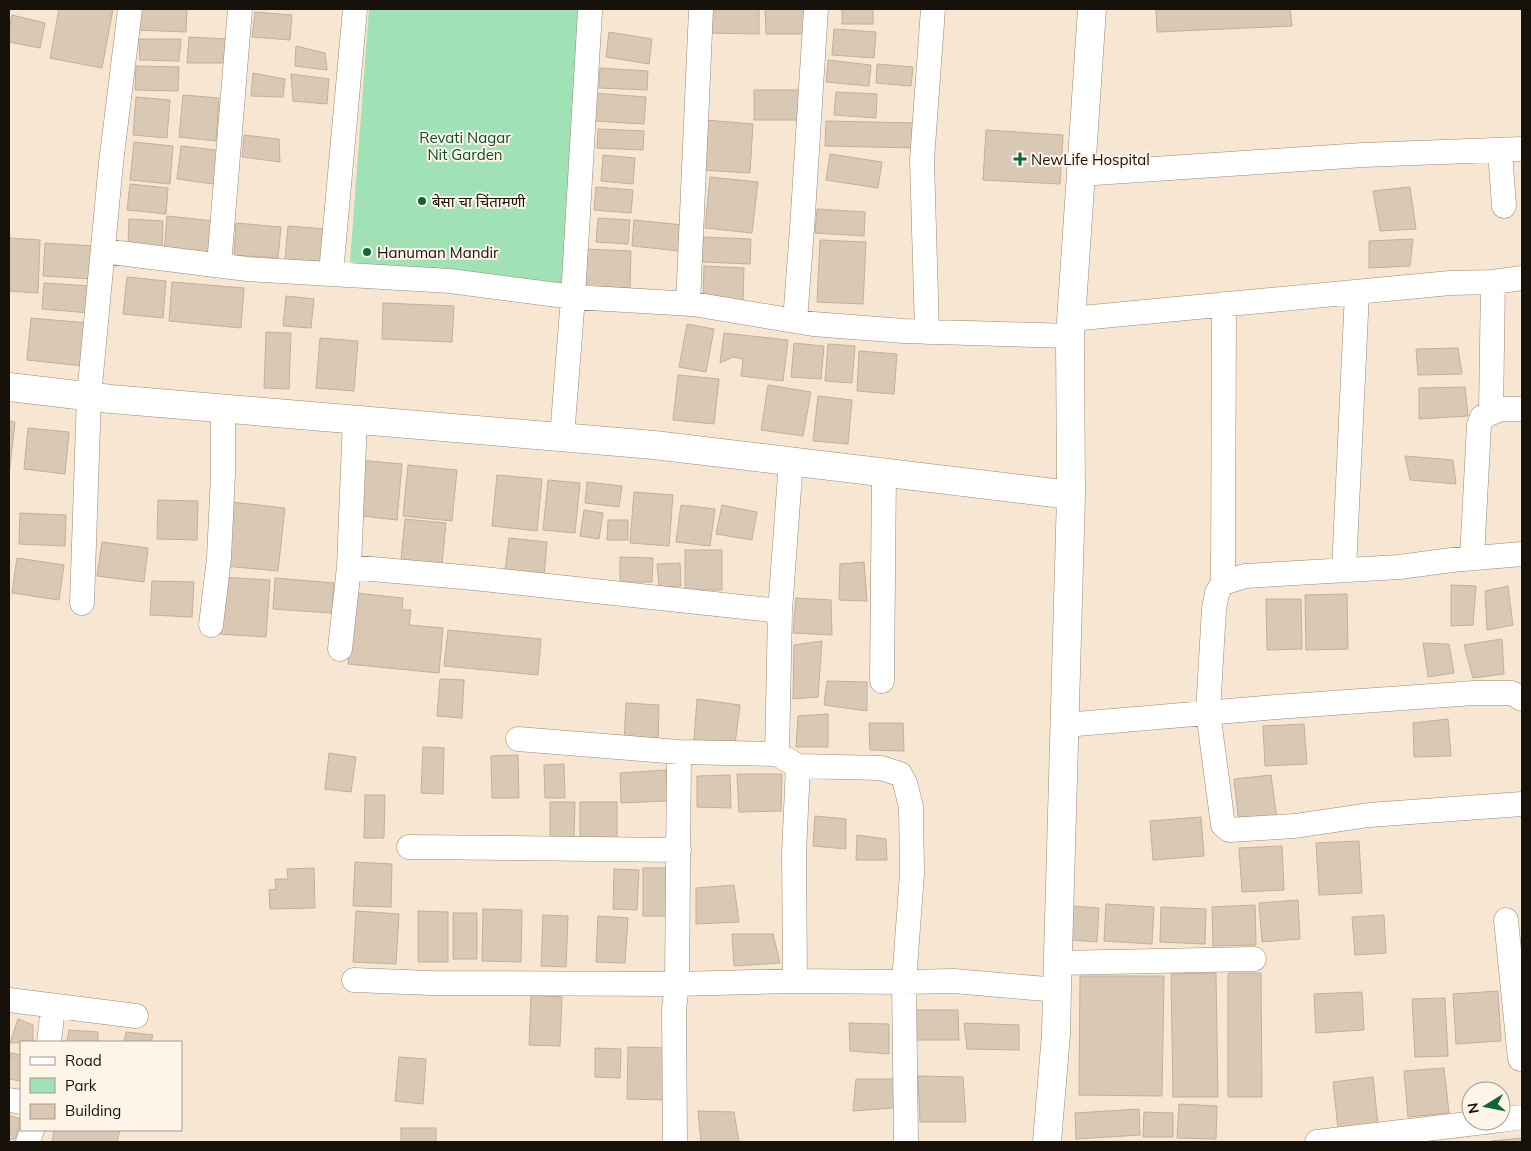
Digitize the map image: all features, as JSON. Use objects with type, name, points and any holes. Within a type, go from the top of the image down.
[{"type":"street","points":[[82,603],[89,396],[111,163],[130,9]]},
{"type":"street","points":[[219,266],[240,9]]},
{"type":"street","points":[[330,273],[355,9]]},
{"type":"street","points":[[688,304],[701,9]]},
{"type":"street","points":[[795,321],[816,9]]},
{"type":"street","points":[[927,332],[922,160],[933,9]]},
{"type":"street","points":[[1047,1142],[1056,1034],[1065,725],[1071,495],[1070,327],[1091,9]]},
{"type":"street","points":[[562,437],[573,297],[590,10]]},
{"type":"street","points":[[1080,174],[1363,155],[1511,150],[1504,206]]},
{"type":"street","points":[[103,251],[247,269],[450,281],[573,297],[688,304],[795,321],[927,332],[1070,327],[1224,304],[1522,278]]},
{"type":"street","points":[[1491,412],[1493,282]]},
{"type":"street","points":[[1344,570],[1357,292]]},
{"type":"street","points":[[1224,304],[1223,583],[1217,593],[1214,609],[1208,712],[1224,825],[1229,830],[1295,826],[1369,815],[1522,804]]},
{"type":"street","points":[[9,387],[89,396],[654,445],[1071,495]]},
{"type":"street","points":[[210,625],[219,558],[223,474],[223,408]]},
{"type":"street","points":[[1472,558],[1479,425],[1482,417],[1491,412],[1501,409],[1522,410]]},
{"type":"street","points":[[340,649],[349,567],[355,419]]},
{"type":"street","points":[[777,754],[780,611],[791,462]]},
{"type":"street","points":[[882,681],[884,472]]},
{"type":"street","points":[[1223,583],[1245,576],[1399,567],[1522,554]]},
{"type":"street","points":[[349,567],[474,578],[780,611]]},
{"type":"street","points":[[1065,725],[1208,712],[1474,693],[1512,693],[1522,699]]},
{"type":"street","points":[[518,740],[679,752],[777,754],[798,766],[881,768],[900,774],[906,783],[911,807],[912,873],[904,982],[906,1142]]},
{"type":"street","points":[[675,1142],[674,1010],[677,984],[679,752]]},
{"type":"street","points":[[795,981],[794,853],[798,766]]},
{"type":"street","points":[[409,847],[678,850]]},
{"type":"street","points":[[1506,920],[1520,1059],[1522,1059]]},
{"type":"street","points":[[1058,963],[1254,958]]},
{"type":"street","points":[[354,980],[431,983],[677,984],[795,981],[954,981],[1057,990]]},
{"type":"street","points":[[9,1000],[136,1016]]},
{"type":"street","points":[[49,1041],[53,1007]]},
{"type":"street","points":[[1317,1142],[1461,1125]]},
{"type":"green space","name":"Revati Nagar Nit Garden","points":[[369,9],[578,9],[565,285],[350,262]]},
{"type":"building","points":[[59,9],[113,9],[102,68],[50,58]]},
{"type":"building","points":[[139,9],[187,9],[186,32],[138,30]]},
{"type":"building","points":[[709,9],[759,9],[759,34],[708,33]]},
{"type":"building","points":[[765,9],[809,9],[809,34],[766,34]]},
{"type":"building","points":[[842,9],[873,9],[873,24],[842,24]]},
{"type":"building","points":[[1156,9],[1290,9],[1292,26],[1157,32]]},
{"type":"building","points":[[255,12],[292,15],[290,40],[252,37]]},
{"type":"building","points":[[12,15],[45,23],[40,48],[9,42]]},
{"type":"building","points":[[834,29],[876,32],[874,58],[832,55]]},
{"type":"building","points":[[609,32],[652,39],[649,64],[606,57]]},
{"type":"building","points":[[189,37],[226,39],[224,63],[187,63]]},
{"type":"building","points":[[139,39],[181,39],[179,61],[140,60]]},
{"type":"building","points":[[296,46],[325,53],[327,70],[295,66]]},
{"type":"building","points":[[828,60],[871,65],[869,86],[826,82]]},
{"type":"building","points":[[877,64],[913,67],[911,86],[876,83]]},
{"type":"building","points":[[136,66],[179,67],[178,91],[135,90]]},
{"type":"building","points":[[600,68],[648,71],[647,90],[599,88]]},
{"type":"building","points":[[253,73],[285,79],[283,97],[251,96]]},
{"type":"building","points":[[291,74],[329,79],[327,104],[293,101]]},
{"type":"building","points":[[754,90],[800,90],[799,120],[754,120]]},
{"type":"building","points":[[836,92],[877,94],[876,118],[834,115]]},
{"type":"building","points":[[594,93],[646,97],[644,124],[593,121]]},
{"type":"building","points":[[183,95],[219,98],[216,141],[179,137]]},
{"type":"building","points":[[136,97],[170,100],[167,138],[133,135]]},
{"type":"building","points":[[705,120],[753,124],[750,173],[702,170]]},
{"type":"building","points":[[826,121],[916,123],[915,148],[825,146]]},
{"type":"building","points":[[598,129],[644,131],[643,150],[597,148]]},
{"type":"building","points":[[986,130],[1063,135],[1060,184],[983,180]]},
{"type":"building","points":[[244,135],[279,139],[280,162],[242,157]]},
{"type":"building","points":[[134,142],[173,146],[170,184],[130,180]]},
{"type":"building","points":[[181,146],[225,151],[221,185],[177,179]]},
{"type":"building","points":[[830,154],[882,162],[878,188],[826,180]]},
{"type":"building","points":[[603,155],[635,158],[633,184],[601,181]]},
{"type":"building","points":[[710,177],[758,182],[752,233],[705,228]]},
{"type":"building","points":[[130,184],[168,188],[166,214],[127,210]]},
{"type":"building","points":[[596,187],[633,190],[631,213],[594,210]]},
{"type":"building","points":[[1410,187],[1416,229],[1380,231],[1373,191]]},
{"type":"building","points":[[817,209],[865,212],[864,236],[815,233]]},
{"type":"building","points":[[167,216],[215,221],[212,256],[164,251]]},
{"type":"building","points":[[598,218],[630,220],[628,244],[596,242]]},
{"type":"building","points":[[129,219],[163,221],[162,247],[128,245]]},
{"type":"building","points":[[634,220],[683,225],[680,251],[632,246]]},
{"type":"building","points":[[236,223],[281,227],[278,258],[234,255]]},
{"type":"building","points":[[288,226],[326,229],[323,263],[285,260]]},
{"type":"building","points":[[703,237],[751,239],[750,264],[702,262]]},
{"type":"building","points":[[9,238],[40,240],[38,293],[9,291]]},
{"type":"building","points":[[1413,239],[1410,266],[1369,268],[1369,241]]},
{"type":"building","points":[[820,240],[866,242],[863,304],[817,302]]},
{"type":"building","points":[[45,243],[95,246],[93,279],[43,276]]},
{"type":"building","points":[[586,249],[631,251],[630,288],[584,286]]},
{"type":"building","points":[[704,266],[744,268],[743,300],[703,298]]},
{"type":"building","points":[[127,277],[166,281],[163,318],[123,314]]},
{"type":"building","points":[[172,282],[244,288],[241,328],[169,321]]},
{"type":"building","points":[[44,283],[92,286],[90,313],[42,309]]},
{"type":"building","points":[[286,296],[314,299],[311,328],[283,326]]},
{"type":"building","points":[[383,303],[454,306],[452,342],[382,339]]},
{"type":"building","points":[[31,318],[88,323],[84,366],[27,360]]},
{"type":"building","points":[[687,324],[714,329],[706,372],[679,367]]},
{"type":"building","points":[[266,332],[291,333],[289,389],[264,388]]},
{"type":"building","points":[[724,333],[788,340],[783,381],[741,376],[743,359],[733,357],[720,363]]},
{"type":"building","points":[[320,338],[358,341],[354,391],[316,388]]},
{"type":"building","points":[[794,343],[824,346],[821,379],[791,377]]},
{"type":"building","points":[[828,344],[855,346],[852,383],[825,381]]},
{"type":"building","points":[[1458,348],[1462,374],[1418,375],[1416,349]]},
{"type":"building","points":[[859,351],[897,354],[894,394],[857,391]]},
{"type":"building","points":[[678,375],[719,379],[714,424],[673,420]]},
{"type":"building","points":[[768,385],[811,392],[803,436],[761,430]]},
{"type":"building","points":[[1465,387],[1468,416],[1419,419],[1419,388]]},
{"type":"building","points":[[818,396],[852,400],[848,444],[813,441]]},
{"type":"building","points":[[9,421],[15,422],[9,475]]},
{"type":"building","points":[[28,428],[69,432],[65,474],[24,469]]},
{"type":"building","points":[[1405,456],[1453,460],[1456,484],[1410,480]]},
{"type":"building","points":[[359,460],[402,464],[397,520],[353,515]]},
{"type":"building","points":[[408,465],[457,470],[452,521],[403,516]]},
{"type":"building","points":[[497,475],[542,479],[537,531],[492,526]]},
{"type":"building","points":[[548,480],[580,483],[575,533],[543,530]]},
{"type":"building","points":[[587,482],[622,486],[619,507],[585,503]]},
{"type":"building","points":[[634,492],[673,495],[669,546],[630,543]]},
{"type":"building","points":[[158,500],[198,501],[197,540],[157,539]]},
{"type":"building","points":[[232,502],[285,508],[278,571],[225,566]]},
{"type":"building","points":[[681,505],[715,509],[710,546],[676,542]]},
{"type":"building","points":[[722,505],[757,512],[752,540],[716,534]]},
{"type":"building","points":[[584,510],[603,513],[599,539],[580,536]]},
{"type":"building","points":[[20,513],[66,515],[65,546],[19,544]]},
{"type":"building","points":[[405,519],[446,523],[442,564],[401,560]]},
{"type":"building","points":[[608,520],[628,520],[628,540],[607,540]]},
{"type":"building","points":[[509,538],[547,542],[544,576],[505,572]]},
{"type":"building","points":[[102,542],[148,548],[144,582],[97,576]]},
{"type":"building","points":[[685,550],[722,550],[722,590],[685,590]]},
{"type":"building","points":[[620,557],[653,558],[652,582],[620,582]]},
{"type":"building","points":[[17,558],[64,565],[59,600],[12,593]]},
{"type":"building","points":[[864,562],[867,601],[839,600],[840,564]]},
{"type":"building","points":[[680,563],[681,586],[659,587],[657,564]]},
{"type":"building","points":[[222,577],[270,580],[266,637],[218,634]]},
{"type":"building","points":[[275,578],[334,583],[332,613],[273,609]]},
{"type":"building","points":[[152,581],[194,582],[192,617],[150,615]]},
{"type":"building","points":[[1451,585],[1476,586],[1473,625],[1451,626]]},
{"type":"building","points":[[1508,586],[1513,625],[1487,630],[1485,591]]},
{"type":"building","points":[[355,593],[403,598],[402,610],[411,610],[409,625],[443,628],[439,673],[348,664]]},
{"type":"building","points":[[1347,594],[1348,649],[1306,650],[1305,595]]},
{"type":"building","points":[[796,598],[831,600],[832,635],[793,633]]},
{"type":"building","points":[[1266,599],[1301,599],[1302,649],[1267,650]]},
{"type":"building","points":[[448,630],[541,639],[538,675],[444,666]]},
{"type":"building","points":[[1502,639],[1504,674],[1473,678],[1464,645]]},
{"type":"building","points":[[822,641],[818,697],[793,699],[794,645]]},
{"type":"building","points":[[1423,643],[1449,644],[1454,673],[1428,677]]},
{"type":"building","points":[[440,679],[464,680],[462,718],[437,716]]},
{"type":"building","points":[[827,681],[867,682],[867,711],[824,705]]},
{"type":"building","points":[[697,699],[740,705],[735,744],[694,740]]},
{"type":"building","points":[[626,703],[659,705],[658,744],[624,743]]},
{"type":"building","points":[[828,714],[828,747],[796,747],[798,716]]},
{"type":"building","points":[[1448,719],[1451,756],[1414,757],[1413,723]]},
{"type":"building","points":[[869,723],[903,723],[904,751],[870,750]]},
{"type":"building","points":[[1304,724],[1307,764],[1265,766],[1263,726]]},
{"type":"building","points":[[423,747],[444,748],[443,794],[421,793]]},
{"type":"building","points":[[329,753],[356,757],[351,792],[325,789]]},
{"type":"building","points":[[518,755],[519,798],[492,798],[491,756]]},
{"type":"building","points":[[564,764],[565,798],[545,798],[544,765]]},
{"type":"building","points":[[666,770],[667,801],[621,803],[620,773]]},
{"type":"building","points":[[737,774],[782,774],[781,811],[739,812]]},
{"type":"building","points":[[730,775],[731,808],[697,807],[697,776]]},
{"type":"building","points":[[1271,775],[1277,819],[1239,824],[1234,779]]},
{"type":"building","points":[[365,795],[385,795],[384,838],[364,838]]},
{"type":"building","points":[[550,802],[575,802],[574,837],[550,837]]},
{"type":"building","points":[[580,802],[617,802],[617,841],[580,841]]},
{"type":"building","points":[[815,816],[846,819],[846,849],[813,846]]},
{"type":"building","points":[[1201,817],[1204,856],[1153,860],[1150,821]]},
{"type":"building","points":[[857,835],[886,839],[887,860],[856,860]]},
{"type":"building","points":[[1359,841],[1362,893],[1319,895],[1316,843]]},
{"type":"building","points":[[1282,846],[1284,890],[1242,892],[1239,848]]},
{"type":"building","points":[[355,862],[392,864],[391,907],[353,906]]},
{"type":"building","points":[[314,868],[315,908],[270,909],[269,890],[276,889],[275,879],[288,879],[287,869]]},
{"type":"building","points":[[643,868],[672,868],[672,916],[643,916]]},
{"type":"building","points":[[614,869],[639,870],[637,910],[613,909]]},
{"type":"building","points":[[734,885],[739,922],[696,924],[696,888]]},
{"type":"building","points":[[1298,900],[1300,939],[1262,942],[1259,903]]},
{"type":"building","points":[[1106,904],[1154,907],[1152,944],[1104,941]]},
{"type":"building","points":[[1255,905],[1256,945],[1213,946],[1212,907]]},
{"type":"building","points":[[1073,906],[1099,908],[1097,942],[1071,940]]},
{"type":"building","points":[[1161,907],[1206,909],[1205,944],[1160,942]]},
{"type":"building","points":[[483,909],[522,910],[521,962],[482,961]]},
{"type":"building","points":[[356,911],[399,914],[396,964],[353,962]]},
{"type":"building","points":[[418,911],[448,912],[448,962],[418,962]]},
{"type":"building","points":[[453,913],[477,913],[477,959],[453,959]]},
{"type":"building","points":[[543,915],[568,916],[566,967],[541,966]]},
{"type":"building","points":[[1384,915],[1386,953],[1355,955],[1352,917]]},
{"type":"building","points":[[598,916],[628,918],[625,963],[596,962]]},
{"type":"building","points":[[732,934],[773,934],[780,963],[734,966]]},
{"type":"building","points":[[1216,973],[1218,1097],[1173,1097],[1171,974]]},
{"type":"building","points":[[1228,973],[1261,973],[1262,1097],[1228,1097]]},
{"type":"building","points":[[1080,976],[1164,976],[1162,1096],[1079,1095]]},
{"type":"building","points":[[1498,991],[1501,1041],[1456,1044],[1453,994]]},
{"type":"building","points":[[1362,992],[1364,1030],[1316,1033],[1314,994]]},
{"type":"building","points":[[531,995],[562,997],[560,1046],[529,1045]]},
{"type":"building","points":[[1445,998],[1448,1056],[1415,1057],[1412,999]]},
{"type":"building","points":[[917,1010],[958,1010],[959,1040],[914,1040]]},
{"type":"building","points":[[18,1019],[33,1025],[33,1041],[10,1043]]},
{"type":"building","points":[[849,1023],[889,1024],[889,1054],[850,1051]]},
{"type":"building","points":[[964,1023],[1019,1025],[1019,1050],[967,1049]]},
{"type":"building","points":[[69,1030],[98,1032],[98,1041],[67,1041]]},
{"type":"building","points":[[126,1032],[153,1035],[151,1041],[124,1041]]},
{"type":"building","points":[[628,1047],[669,1048],[668,1100],[627,1099]]},
{"type":"building","points":[[595,1048],[621,1049],[620,1078],[595,1077]]},
{"type":"building","points":[[11,1053],[20,1055],[20,1081],[9,1079]]},
{"type":"building","points":[[399,1057],[426,1059],[423,1104],[395,1101]]},
{"type":"building","points":[[1444,1068],[1449,1113],[1408,1117],[1404,1071]]},
{"type":"building","points":[[918,1076],[963,1077],[966,1122],[920,1122]]},
{"type":"building","points":[[1373,1077],[1378,1124],[1338,1129],[1333,1082]]},
{"type":"building","points":[[856,1079],[895,1079],[893,1108],[853,1111]]},
{"type":"building","points":[[1179,1104],[1217,1106],[1216,1139],[1177,1138]]},
{"type":"building","points":[[1139,1109],[1140,1135],[1076,1139],[1075,1113]]},
{"type":"building","points":[[698,1111],[734,1112],[739,1142],[701,1142]]},
{"type":"building","points":[[1144,1112],[1173,1113],[1173,1137],[1143,1137]]},
{"type":"building","points":[[9,1115],[20,1119],[20,1122],[15,1139],[9,1139]]},
{"type":"building","points":[[401,1128],[436,1128],[436,1142],[401,1142]]},
{"type":"building","points":[[54,1131],[120,1131],[117,1142],[52,1142]]},
{"type":"building","points":[[1522,1138],[1522,1142],[1491,1142],[1491,1141]]},
{"type":"place","name":"NewLife Hospital","points":[[1020,159]]},
{"type":"place","name":"बेसा चा चिंतामणी","points":[[422,201]]},
{"type":"place","name":"Hanuman Mandir","points":[[367,252]]}]
